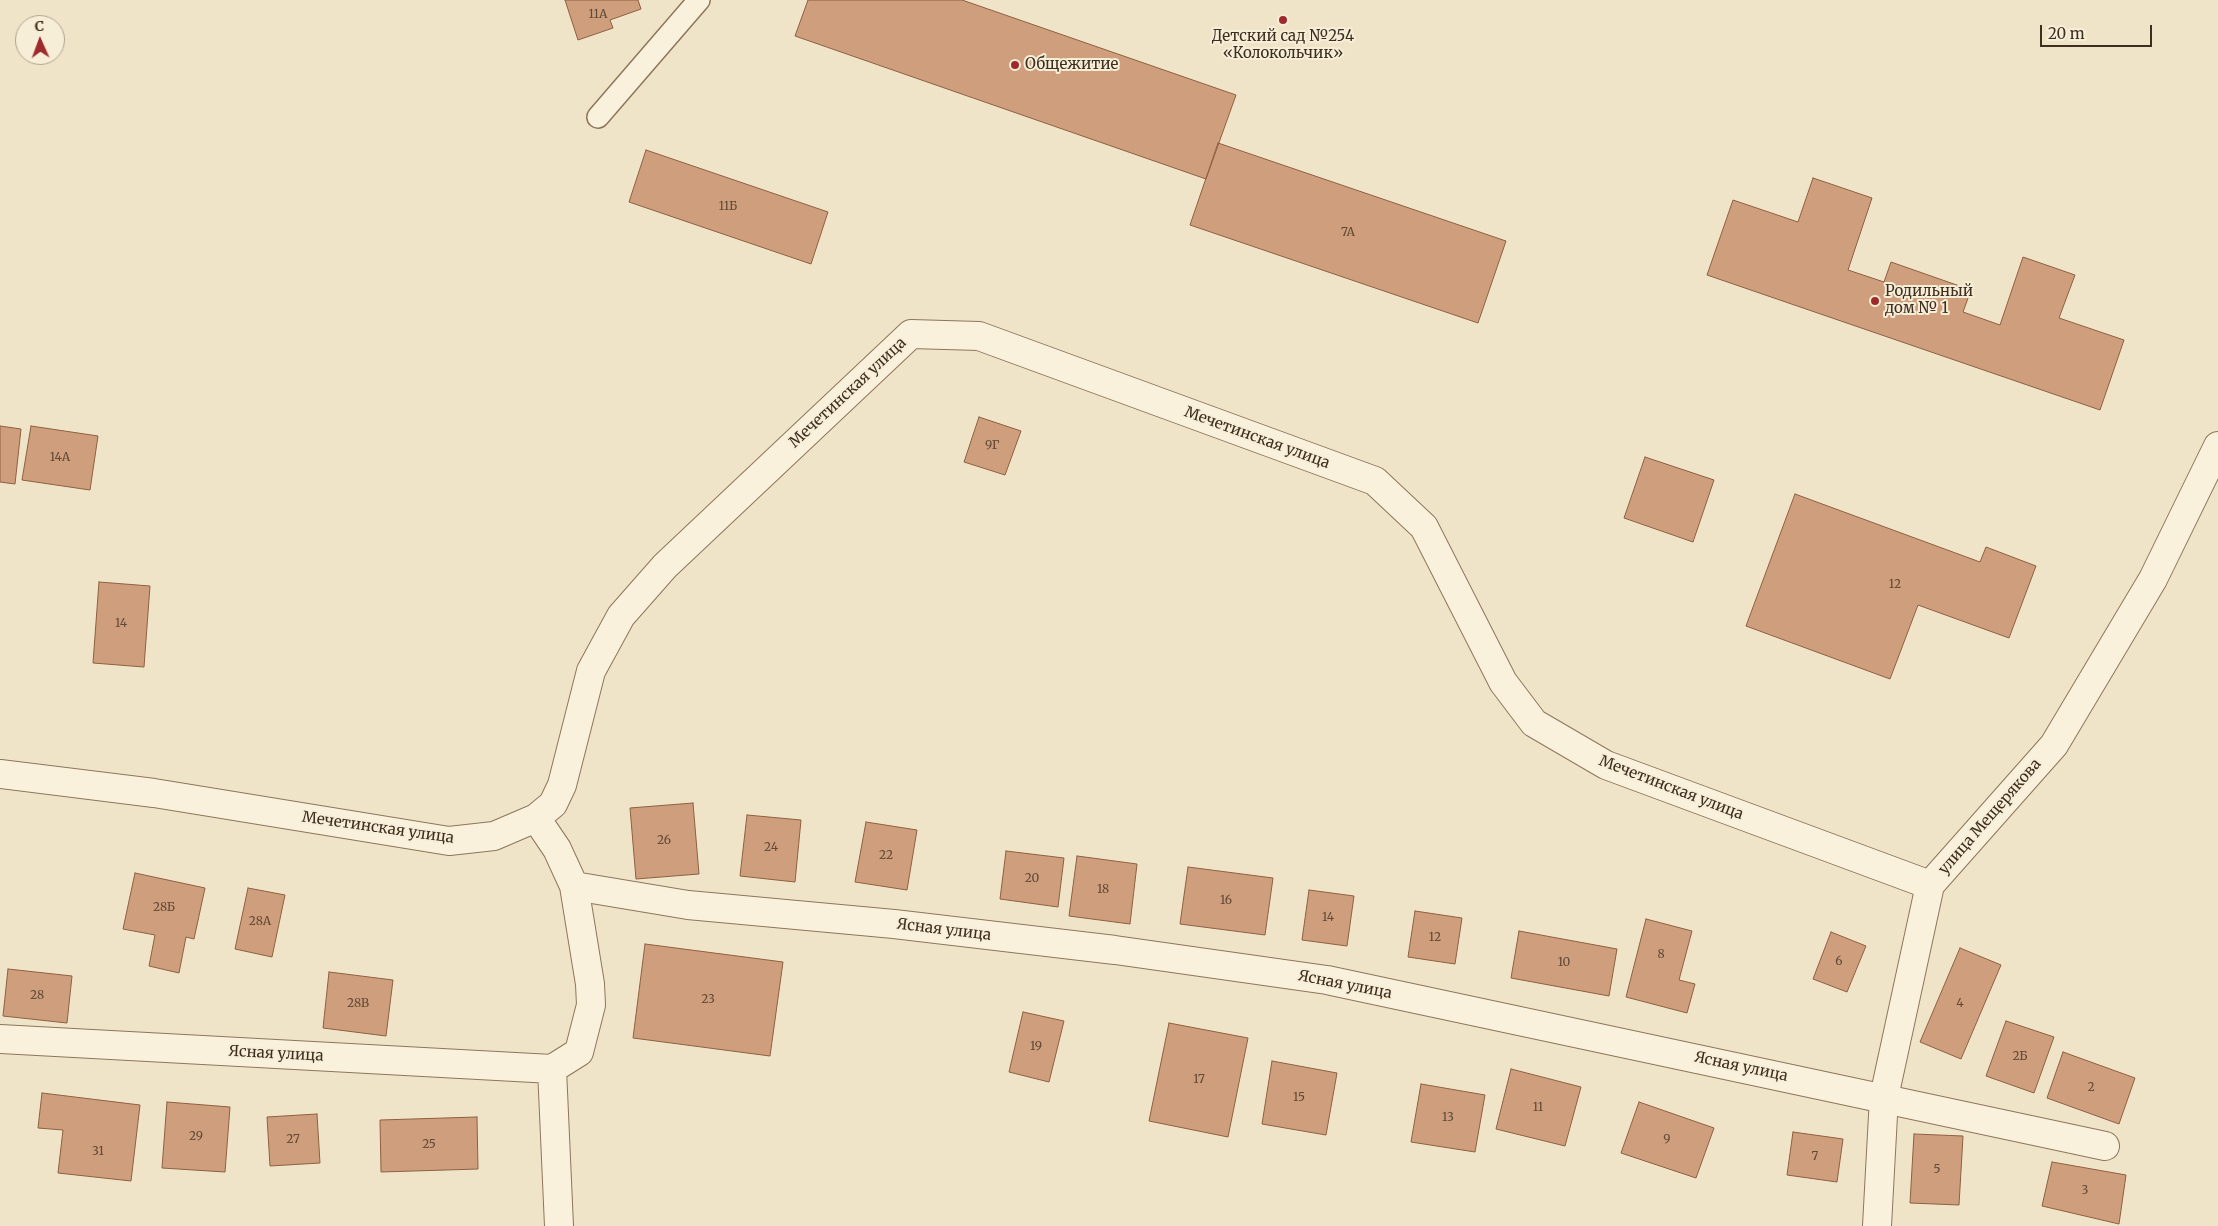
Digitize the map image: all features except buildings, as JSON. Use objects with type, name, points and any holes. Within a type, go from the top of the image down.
[{"type":"street","name":"Мечетинская улица","points":[[0,774],[154,793],[449,841],[494,836],[536,818],[552,804],[562,785],[591,671],[621,616],[665,566],[911,334],[979,336],[1375,481],[1424,527],[1503,682],[1534,723],[1606,765],[1930,885]]},
{"type":"street","name":"улица Мещерякова","points":[[1877,1226],[1884,1097],[1930,885],[2054,745],[2153,579],[2218,446]]},
{"type":"street","points":[[536,818],[557,849],[574,886],[590,984],[591,1005],[579,1052],[552,1069],[559,1226]]},
{"type":"street","name":"Ясная улица","points":[[574,886],[688,905],[894,924],[1124,951],[1327,980],[1884,1097],[2105,1146]]},
{"type":"street","name":"Ясная улица","points":[[0,1038],[552,1069]]},
{"type":"lane","points":[[598,117],[700,0]]},
{"type":"place","name":"Детский сад №254 «Колокольчик»","points":[[1283,20]]},
{"type":"place","name":"Общежитие","points":[[1015,65]]},
{"type":"place","name":"Родильный дом № 1","points":[[1875,301]]}]
